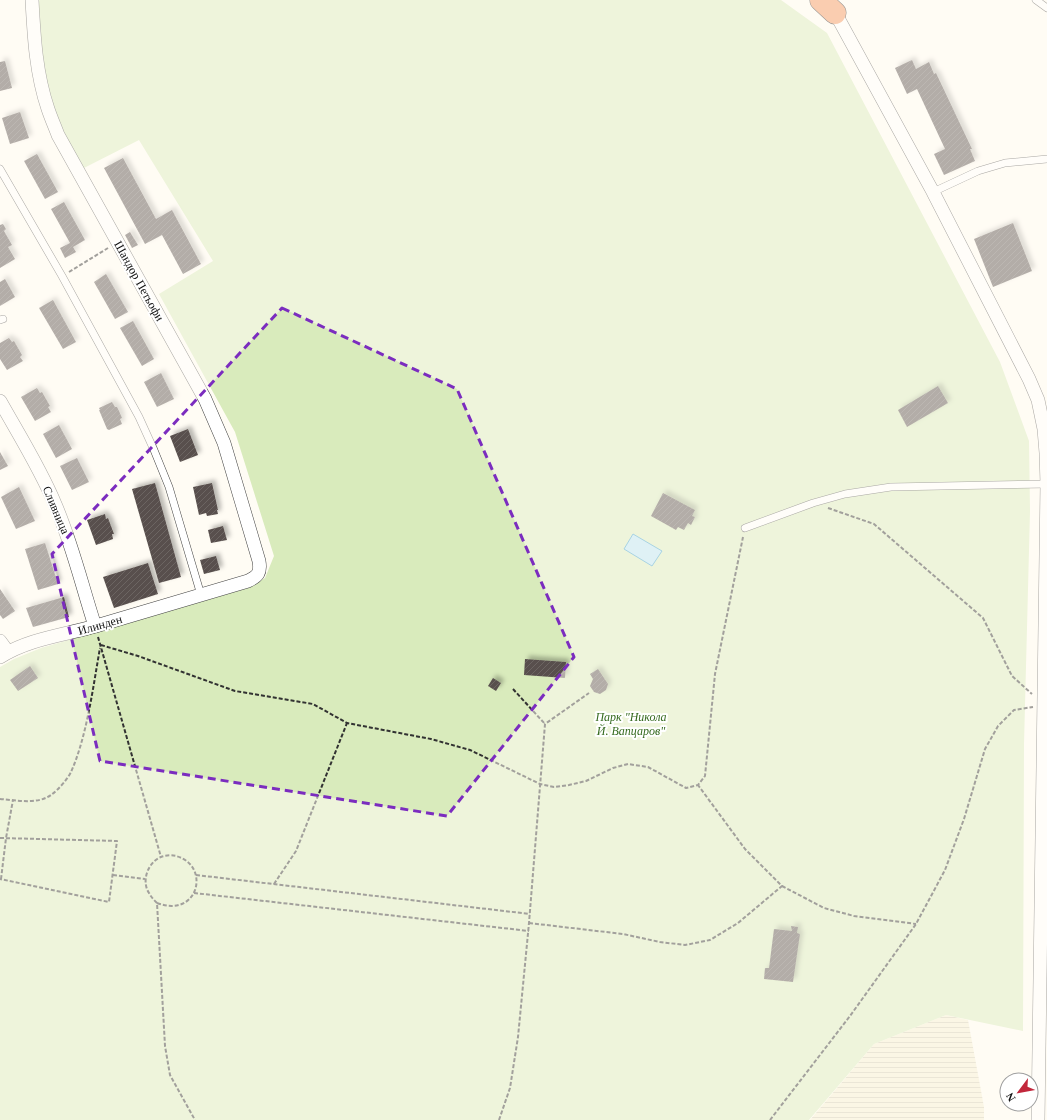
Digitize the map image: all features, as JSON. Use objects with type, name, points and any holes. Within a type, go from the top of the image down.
[{"type":"street","name":"Шандор Петьофи","points":[[32,0],[35,51],[48,110],[58,135],[204,399],[221,436],[259,561]]},
{"type":"street","points":[[828,4],[933,192],[1029,379],[1038,400],[1044,429],[1046,484],[1038,1120]]},
{"type":"street","name":"Сливница","points":[[0,401],[40,472],[55,504],[68,539],[95,626]]},
{"type":"street","name":"Илинден","points":[[4,655],[27,644],[95,626],[248,581],[256,577],[260,569],[259,561]]},
{"type":"street","points":[[0,641],[4,655]]},
{"type":"lane","points":[[1036,0],[1047,8]]},
{"type":"lane","points":[[933,192],[978,171],[1005,163],[1047,159]]},
{"type":"lane","points":[[0,169],[62,276],[139,417],[169,488],[201,595]]},
{"type":"lane","points":[[745,528],[813,503],[845,494],[891,487],[1046,484]]},
{"type":"path","points":[[62,276],[118,242]]},
{"type":"path","points":[[813,503],[874,524],[983,618],[1012,676],[1044,705]]},
{"type":"path","points":[[101,646],[138,656],[235,691],[313,704],[347,723],[431,739],[470,750],[540,784],[554,787],[569,785],[586,780],[612,768],[628,764],[648,767],[686,788],[698,785],[706,776],[715,674],[745,528]]},
{"type":"path","points":[[0,798],[27,801],[39,800],[50,796],[70,774],[80,744],[101,646]]},
{"type":"path","points":[[101,646],[161,857]]},
{"type":"path","points":[[499,1120],[510,1088],[517,1044],[529,931],[545,724],[513,689]]},
{"type":"path","points":[[545,724],[589,693]]},
{"type":"path","points":[[770,1120],[850,1016],[916,924],[944,870],[964,819],[985,749],[998,726],[1014,710],[1044,705]]},
{"type":"path","points":[[274,884],[296,850],[347,723]]},
{"type":"path","points":[[698,785],[745,849],[782,886],[824,908],[854,916],[916,924]]},
{"type":"path","points":[[0,838],[6,838],[117,841],[109,902],[0,879],[6,838],[14,800]]},
{"type":"path","points":[[172,855],[183,858],[191,865],[196,875],[197,884],[194,893],[187,901],[178,906],[167,907],[157,903],[148,892],[145,878],[153,862],[161,857],[172,855]]},
{"type":"path","points":[[113,875],[145,878]]},
{"type":"path","points":[[196,875],[530,914]]},
{"type":"path","points":[[529,923],[623,934],[660,942],[685,945],[710,940],[738,923],[782,886]]},
{"type":"path","points":[[194,893],[529,931]]},
{"type":"path","points":[[157,903],[164,1046],[170,1075],[195,1120]]},
{"type":"highlighted area","points":[[282,308],[457,389],[574,657],[447,816],[100,761],[52,554]]},
{"type":"shaded area","points":[[946,1015],[968,1020],[984,1107],[984,1120],[810,1120],[874,1044]]},
{"type":"green space","name":"Парк \"Никола Й. Вапцаров\"","points":[[34,0],[781,0],[827,33],[1000,362],[1029,441],[1030,511],[1024,744],[1023,1031],[946,1015],[874,1044],[809,1120],[0,1120],[0,667],[14,659],[41,648],[248,588],[265,578],[274,556],[235,432],[159,294],[213,261],[139,140],[80,170],[47,98]]},
{"type":"water","points":[[633,534],[662,551],[652,566],[624,549]]},
{"type":"building","points":[[912,60],[916,69],[929,62],[934,74],[936,73],[972,149],[970,149],[975,161],[944,175],[934,154],[945,149],[917,89],[907,94],[895,68]]},
{"type":"building","points":[[5,61],[12,88],[0,91],[0,62]]},
{"type":"building","points":[[20,112],[29,138],[10,144],[2,118]]},
{"type":"building","points":[[37,154],[58,192],[45,199],[24,161]]},
{"type":"building","points":[[123,158],[156,219],[172,210],[201,264],[183,274],[162,235],[145,244],[104,168]]},
{"type":"building","points":[[64,202],[85,240],[73,247],[76,252],[65,258],[60,248],[70,243],[51,209]]},
{"type":"building","points":[[1013,223],[1032,271],[993,287],[974,239]]},
{"type":"building","points":[[3,224],[6,229],[4,231],[12,245],[8,247],[15,259],[0,268],[0,225]]},
{"type":"building","points":[[130,232],[138,245],[132,248],[125,235]]},
{"type":"building","points":[[106,274],[128,312],[115,319],[94,282]]},
{"type":"building","points":[[5,279],[15,297],[0,306],[0,282]]},
{"type":"building","points":[[53,300],[76,342],[63,349],[39,308]]},
{"type":"building","points":[[133,321],[154,359],[142,366],[120,328]]},
{"type":"building","points":[[9,338],[12,342],[14,341],[22,355],[20,357],[23,361],[7,370],[0,359],[0,343]]},
{"type":"building","points":[[161,373],[174,399],[157,407],[144,382]]},
{"type":"building","points":[[938,386],[948,403],[907,427],[898,410]]},
{"type":"building","points":[[37,388],[40,393],[42,392],[50,406],[48,407],[51,412],[35,421],[21,397]]},
{"type":"building","points":[[112,402],[119,411],[122,418],[120,419],[122,424],[109,430],[107,429],[99,408]]},
{"type":"building","points":[[59,425],[72,449],[56,458],[43,434]]},
{"type":"building","points":[[188,429],[198,455],[180,462],[170,436]]},
{"type":"building","points":[[0,452],[8,466],[0,470]]},
{"type":"building","points":[[77,458],[89,482],[72,490],[60,466]]},
{"type":"building","points":[[155,483],[181,577],[159,583],[132,489]]},
{"type":"building","points":[[212,483],[218,514],[207,516],[206,513],[199,515],[193,487]]},
{"type":"building","points":[[19,487],[35,521],[16,529],[1,497]]},
{"type":"building","points":[[663,493],[695,510],[692,516],[695,517],[691,525],[688,523],[684,530],[678,527],[676,530],[651,516]]},
{"type":"building","points":[[105,514],[114,534],[112,534],[113,539],[96,545],[87,520]]},
{"type":"building","points":[[223,526],[227,540],[211,543],[208,530]]},
{"type":"building","points":[[45,543],[58,584],[38,590],[25,549]]},
{"type":"building","points":[[216,556],[220,570],[204,574],[200,560]]},
{"type":"building","points":[[148,563],[158,594],[114,608],[103,577]]},
{"type":"building","points":[[0,589],[15,611],[3,619],[0,615]]},
{"type":"building","points":[[64,597],[69,617],[33,627],[26,608]]},
{"type":"building","points":[[525,659],[566,662],[565,678],[524,675]]},
{"type":"building","points":[[30,666],[38,678],[18,691],[10,680]]},
{"type":"building","points":[[598,669],[608,684],[606,690],[600,694],[594,692],[590,686],[593,679],[590,674]]},
{"type":"building","points":[[493,678],[501,683],[496,691],[488,686]]},
{"type":"building","points":[[791,926],[798,927],[797,933],[800,934],[793,982],[764,979],[765,968],[769,968],[774,929],[792,931]]}]
